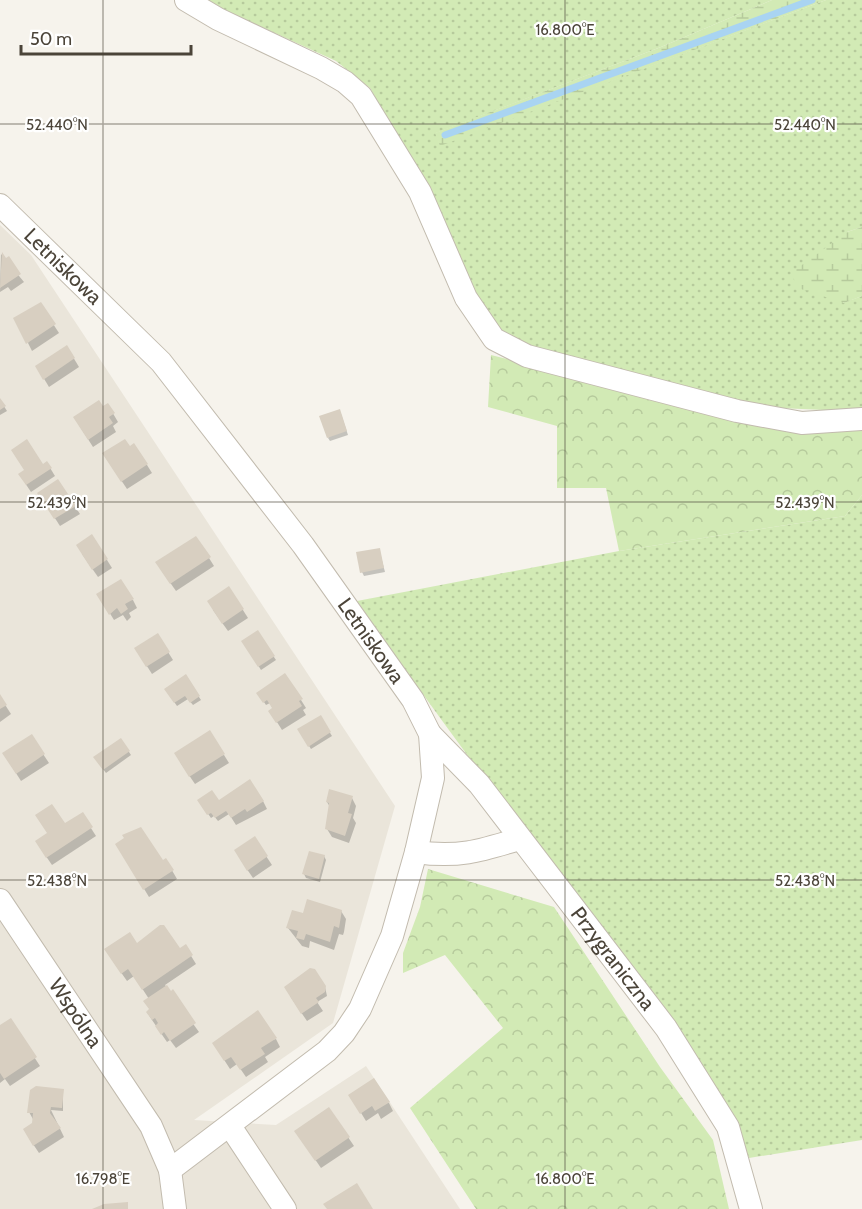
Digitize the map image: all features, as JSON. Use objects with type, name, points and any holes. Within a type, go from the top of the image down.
[{"type":"street","points":[[186,0],[218,19],[321,68],[345,82],[361,96],[420,192],[466,298],[494,339],[527,357],[737,411],[802,423],[862,419]]},
{"type":"street","name":"Letniskowa","points":[[0,205],[161,362],[303,546],[414,700],[430,735],[433,778],[417,852],[392,936],[374,982],[344,1033],[327,1051],[170,1170]]},
{"type":"street","name":"Przygraniczna","points":[[430,735],[479,784],[666,1028],[728,1127],[751,1209]]},
{"type":"street","points":[[417,852],[445,856],[477,852],[519,839]]},
{"type":"street","name":"Wspólna","points":[[0,900],[151,1126],[170,1170],[175,1209]]},
{"type":"street","points":[[230,1126],[285,1209]]},
{"type":"shaded area","points":[[0,225],[31,255],[395,806],[333,1023],[194,1120],[276,1125],[366,1066],[460,1209],[0,1209]]},
{"type":"green space","points":[[203,0],[772,0],[661,47],[436,133],[440,145],[826,0],[862,0],[862,227],[847,232],[843,303],[862,296],[862,409],[847,411],[759,407],[532,350],[500,336],[471,294],[429,192],[370,88],[336,61]]},
{"type":"green space","points":[[772,0],[826,0],[440,146],[435,133],[661,47]]},
{"type":"green space","points":[[862,227],[862,296],[844,303],[798,288],[791,273],[847,232]]},
{"type":"green space","points":[[491,355],[647,394],[862,427],[862,495],[845,516],[619,551],[606,488],[557,488],[557,426],[488,407]]},
{"type":"green space","points":[[862,495],[862,1140],[749,1158],[717,1094],[676,1032],[471,760],[357,601],[619,551],[845,516]]},
{"type":"green space","points":[[428,869],[554,907],[660,1067],[713,1140],[729,1209],[476,1209],[410,1108],[503,1028],[445,955],[403,973],[403,953],[420,907]]},
{"type":"building","points":[[2,252],[6,258],[9,256],[21,274],[0,288]]},
{"type":"building","points":[[41,302],[56,324],[26,344],[13,318]]},
{"type":"building","points":[[67,345],[75,358],[43,380],[35,366]]},
{"type":"building","points":[[0,398],[6,406],[0,410]]},
{"type":"building","points":[[99,400],[103,406],[108,403],[115,413],[109,417],[113,423],[88,440],[73,417]]},
{"type":"building","points":[[340,409],[347,431],[327,438],[319,416]]},
{"type":"building","points":[[27,439],[43,464],[47,461],[52,468],[26,485],[18,474],[24,470],[11,450]]},
{"type":"building","points":[[125,439],[130,446],[134,443],[148,464],[121,482],[102,453]]},
{"type":"building","points":[[58,479],[76,506],[54,519],[37,493]]},
{"type":"building","points":[[92,534],[108,559],[92,570],[76,545]]},
{"type":"building","points":[[196,536],[211,557],[170,584],[155,562]]},
{"type":"building","points":[[380,548],[384,568],[360,573],[356,552]]},
{"type":"building","points":[[121,579],[134,599],[125,604],[128,609],[121,614],[117,608],[109,615],[96,594]]},
{"type":"building","points":[[229,586],[244,609],[222,624],[207,601]]},
{"type":"building","points":[[258,630],[275,656],[258,667],[241,641]]},
{"type":"building","points":[[158,633],[170,652],[146,667],[134,648]]},
{"type":"building","points":[[285,673],[303,699],[299,701],[302,706],[276,723],[268,711],[272,708],[267,700],[263,703],[256,693]]},
{"type":"building","points":[[186,674],[200,696],[190,703],[185,696],[174,703],[164,689]]},
{"type":"building","points":[[0,694],[7,705],[0,709]]},
{"type":"building","points":[[321,715],[331,732],[308,747],[297,729]]},
{"type":"building","points":[[210,730],[225,754],[189,777],[174,753]]},
{"type":"building","points":[[32,734],[45,754],[16,774],[2,753]]},
{"type":"building","points":[[121,738],[130,751],[103,770],[93,757]]},
{"type":"building","points":[[250,779],[264,801],[247,812],[245,809],[231,818],[226,811],[215,818],[211,813],[207,815],[197,800],[212,790],[219,800]]},
{"type":"building","points":[[329,789],[353,796],[348,813],[352,814],[345,836],[325,829]]},
{"type":"building","points":[[52,804],[65,823],[83,812],[93,827],[46,858],[35,841],[47,833],[35,815]]},
{"type":"building","points":[[141,827],[163,860],[166,858],[174,870],[143,890],[115,844],[124,838],[122,835]]},
{"type":"building","points":[[255,836],[268,856],[247,871],[234,850]]},
{"type":"building","points":[[309,851],[325,855],[319,879],[302,874]]},
{"type":"building","points":[[307,899],[342,910],[339,928],[334,926],[330,942],[306,934],[304,940],[296,938],[298,931],[286,928],[292,910],[303,913]]},
{"type":"building","points":[[160,925],[164,925],[180,948],[186,944],[193,955],[142,990],[128,969],[121,974],[104,949],[130,932],[137,943]]},
{"type":"building","points":[[310,968],[315,969],[326,986],[325,992],[316,998],[319,1002],[301,1014],[284,987]]},
{"type":"building","points":[[167,985],[171,991],[173,989],[196,1023],[170,1041],[164,1032],[161,1035],[155,1026],[158,1023],[155,1018],[152,1020],[146,1012],[149,1009],[143,1001]]},
{"type":"building","points":[[258,1010],[277,1038],[261,1048],[265,1054],[240,1070],[231,1057],[224,1061],[212,1043]]},
{"type":"building","points":[[11,1018],[37,1057],[4,1079],[0,1073],[0,1025]]},
{"type":"building","points":[[374,1078],[390,1102],[375,1111],[372,1106],[360,1114],[348,1095]]},
{"type":"building","points":[[36,1086],[64,1089],[62,1108],[51,1107],[50,1113],[61,1128],[33,1146],[23,1129],[32,1123],[33,1113],[27,1113],[30,1090]]},
{"type":"building","points":[[329,1107],[350,1137],[315,1161],[294,1131]]},
{"type":"building","points":[[357,1183],[373,1209],[327,1209],[323,1204]]},
{"type":"building","points":[[128,1202],[128,1209],[92,1209],[104,1204]]},
{"type":"waterway","points":[[445,135],[812,0]]}]
